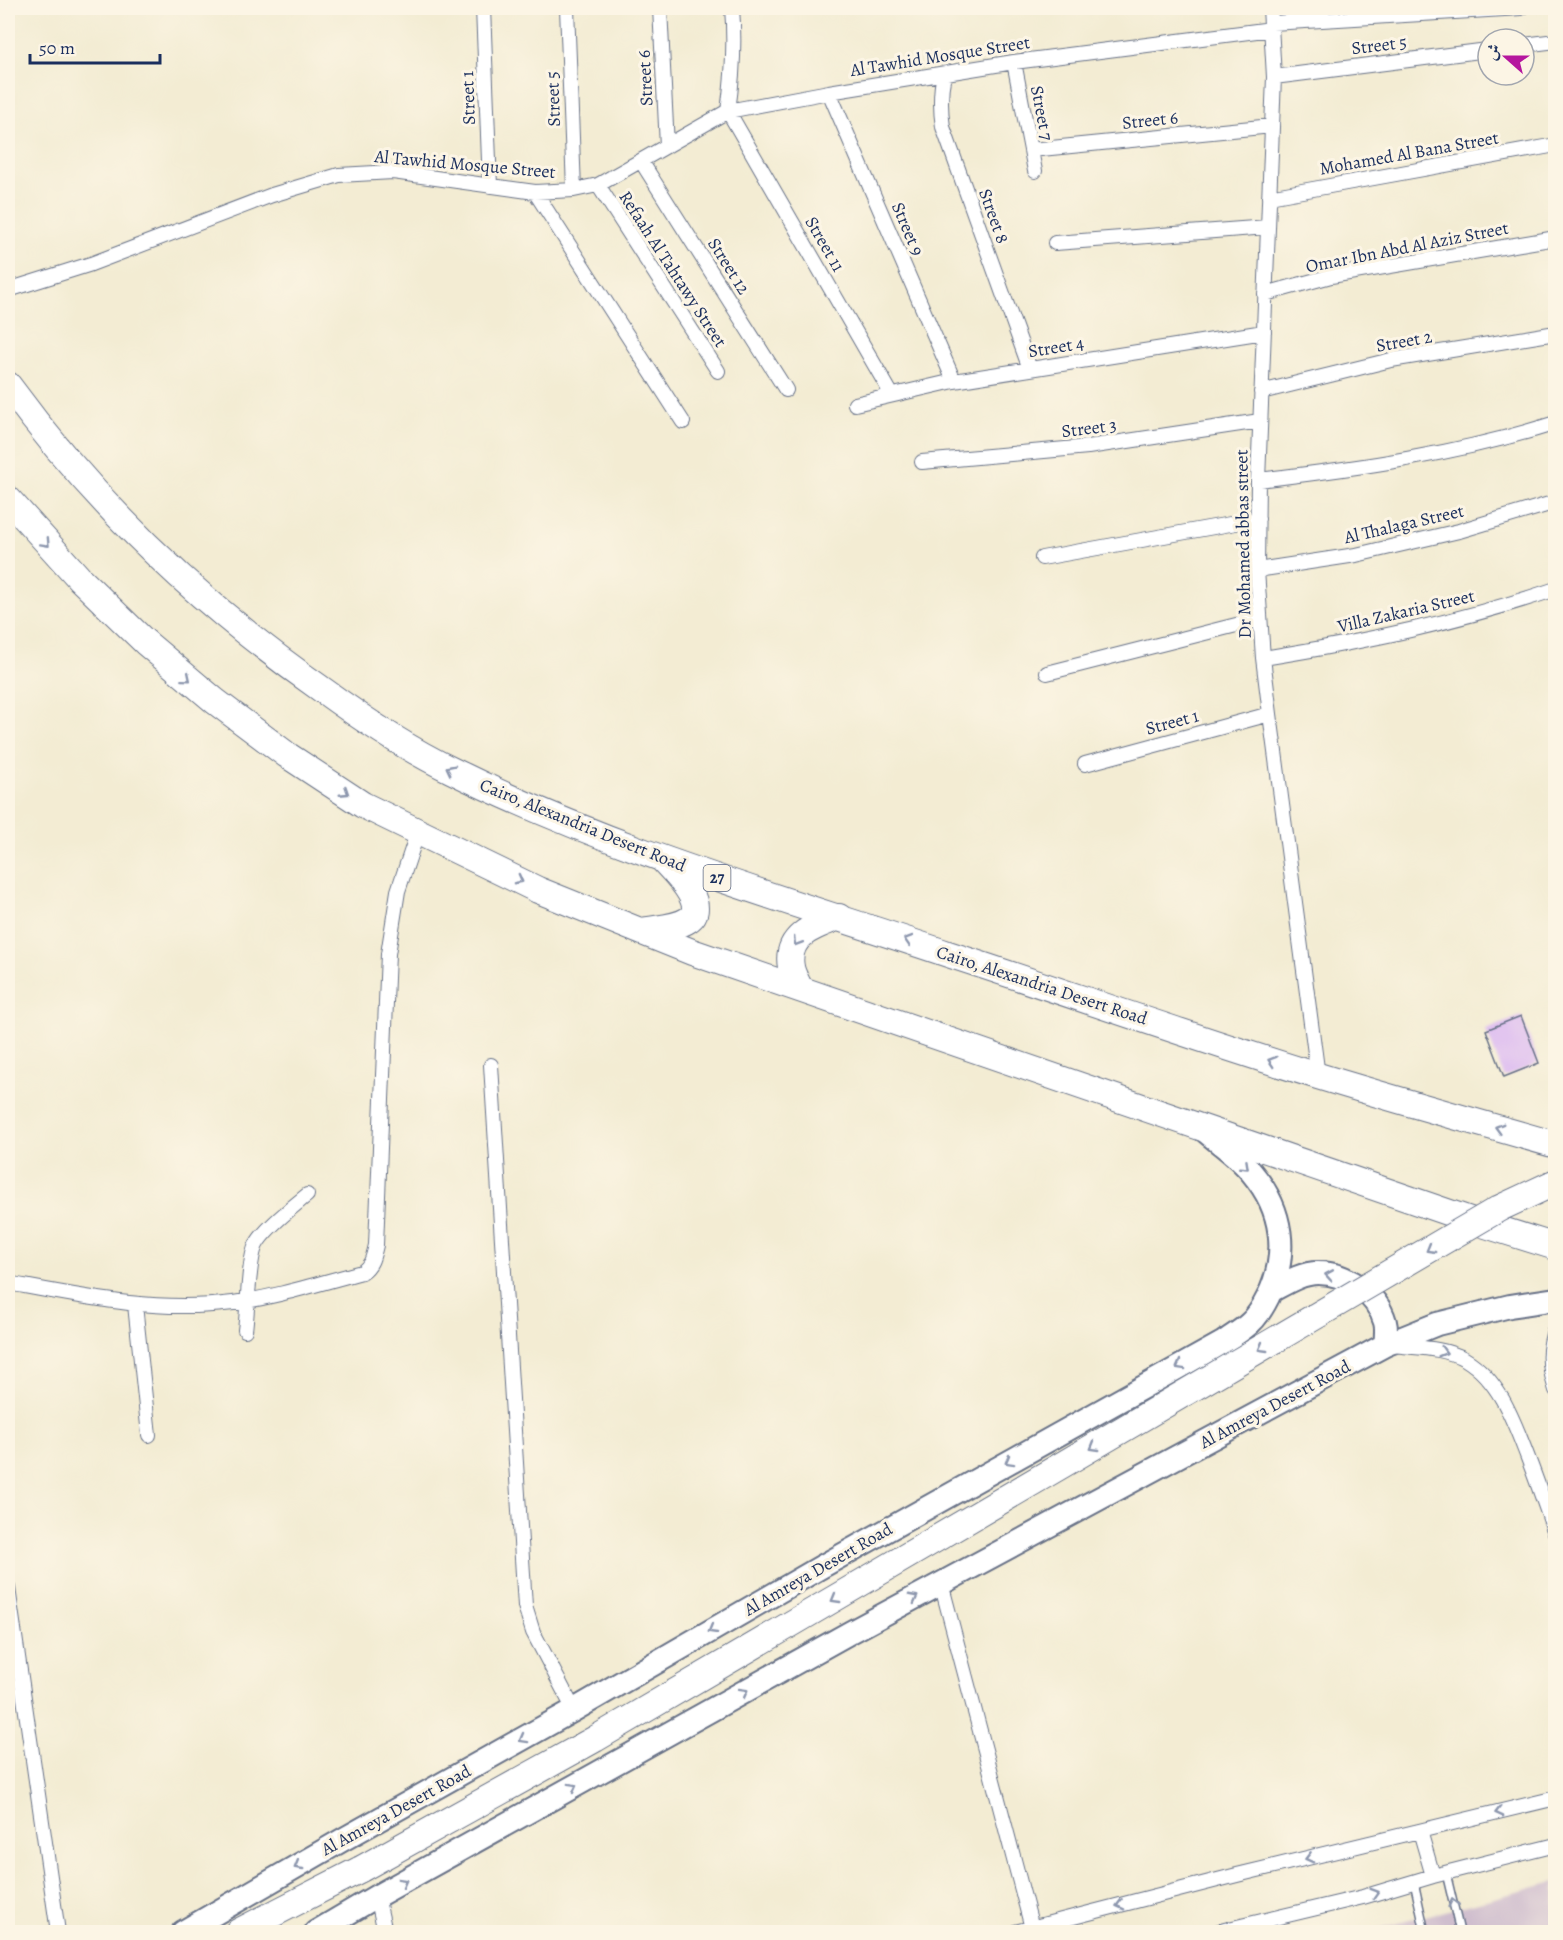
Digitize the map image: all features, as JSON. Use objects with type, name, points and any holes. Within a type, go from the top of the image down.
[{"type":"highway","name":"Cairo, Alexandria Desert Road","points":[[8,385],[41,431],[116,515],[197,593],[276,658],[360,717],[448,769],[539,811],[662,860],[1318,1076],[1556,1145]]},
{"type":"highway","points":[[8,500],[80,579],[145,642],[287,755],[363,805],[538,890],[692,952],[1473,1221],[1556,1247]]},
{"type":"highway","name":"27","points":[[642,931],[690,920],[694,912],[693,901],[686,885],[662,860]]},
{"type":"highway","points":[[800,989],[790,967],[791,952],[797,939],[808,928],[839,917]]},
{"type":"highway","name":"Al Amreya Desert Road","points":[[183,1932],[821,1567],[1224,1342],[1250,1324],[1261,1311],[1278,1272],[1281,1251],[1278,1223],[1261,1184],[1251,1170],[1201,1128]]},
{"type":"highway","points":[[238,1932],[361,1869],[625,1722],[1500,1208],[1556,1182]]},
{"type":"highway","points":[[1271,1291],[1298,1276],[1317,1273],[1334,1275],[1351,1282],[1369,1294],[1377,1304],[1385,1321],[1385,1345]]},
{"type":"highway","name":"Al Amreya Desert Road","points":[[316,1932],[851,1632],[1385,1345],[1437,1324],[1510,1306],[1556,1299]]},
{"type":"street","name":"Street 1","points":[[483,8],[490,186]]},
{"type":"street","name":"Street 5","points":[[567,8],[574,190]]},
{"type":"street","name":"Street 6","points":[[660,8],[667,146]]},
{"type":"street","points":[[728,111],[734,48],[732,8]]},
{"type":"street","name":"Dr Mohamed abbas street","points":[[1270,8],[1274,77],[1261,392],[1257,570],[1263,658],[1318,1076]]},
{"type":"street","points":[[1272,26],[1374,12],[1521,8]]},
{"type":"street","name":"Al Tawhid Mosque Street","points":[[8,290],[91,264],[272,195],[339,175],[393,172],[535,192],[574,190],[598,185],[728,111],[828,92],[1014,62],[1272,26]]},
{"type":"street","points":[[1536,44],[1555,42]]},
{"type":"street","name":"Street 5","points":[[1274,77],[1476,52]]},
{"type":"street","name":"Street 7","points":[[1014,62],[1035,171]]},
{"type":"street","name":"Street 8","points":[[944,74],[940,91],[943,127],[1030,369]]},
{"type":"street","name":"Street 9","points":[[828,92],[954,381]]},
{"type":"street","name":"Street 11","points":[[728,111],[892,395]]},
{"type":"street","name":"Street 6","points":[[1031,150],[1272,126]]},
{"type":"street","name":"Mohamed Al Bana Street","points":[[1269,197],[1556,145]]},
{"type":"street","name":"Street 12","points":[[641,161],[786,390]]},
{"type":"street","name":"Refaah Al Tahtawy Street","points":[[598,185],[718,371]]},
{"type":"street","points":[[535,192],[683,422]]},
{"type":"street","points":[[1055,243],[1268,227]]},
{"type":"street","name":"Omar Ibn Abd Al Aziz Street","points":[[1265,294],[1331,276],[1556,238]]},
{"type":"street","name":"Street 4","points":[[855,404],[954,381],[1264,332]]},
{"type":"street","name":"Street 2","points":[[1261,392],[1391,360],[1556,333]]},
{"type":"street","name":"Street 3","points":[[922,462],[1088,447],[1260,421]]},
{"type":"street","points":[[1258,480],[1367,467],[1449,452],[1556,423]]},
{"type":"street","name":"Al Thalaga Street","points":[[1257,570],[1356,555],[1402,545],[1460,531],[1556,502]]},
{"type":"street","points":[[1042,558],[1258,519]]},
{"type":"street","name":"Villa Zakaria Street","points":[[1263,658],[1426,628],[1508,606],[1556,589]]},
{"type":"street","points":[[1047,673],[1260,619]]},
{"type":"street","name":"Street 1","points":[[1085,764],[1270,714]]},
{"type":"street","points":[[8,1283],[135,1305],[220,1305],[249,1301],[362,1272],[368,1267],[373,1260],[376,1245],[388,954],[398,891],[417,831]]},
{"type":"street","points":[[491,1065],[525,1606],[533,1632],[574,1710]]},
{"type":"street","points":[[245,1330],[252,1259],[256,1244],[307,1195]]},
{"type":"street","points":[[135,1305],[149,1435]]},
{"type":"street","points":[[1556,1325],[1551,1340],[1549,1363],[1556,1390]]},
{"type":"street","points":[[1385,1345],[1440,1350],[1464,1359],[1483,1373],[1498,1392],[1513,1419],[1556,1536]]},
{"type":"street","points":[[941,1583],[1032,1928]]},
{"type":"street","points":[[8,1588],[58,1932]]},
{"type":"street","points":[[1015,1932],[1556,1798]]},
{"type":"street","points":[[1420,1831],[1439,1874]]},
{"type":"street","points":[[1216,1932],[1363,1897],[1439,1874],[1556,1845]]},
{"type":"street","points":[[377,1896],[385,1932]]},
{"type":"lane","points":[[1439,1874],[1460,1932]]},
{"type":"lane","points":[[1414,1882],[1425,1932]]},
{"type":"shaded area","points":[[1555,1882],[1555,1932],[1364,1932]]},
{"type":"building","points":[[1521,1016],[1539,1063],[1504,1077],[1486,1030]]}]
